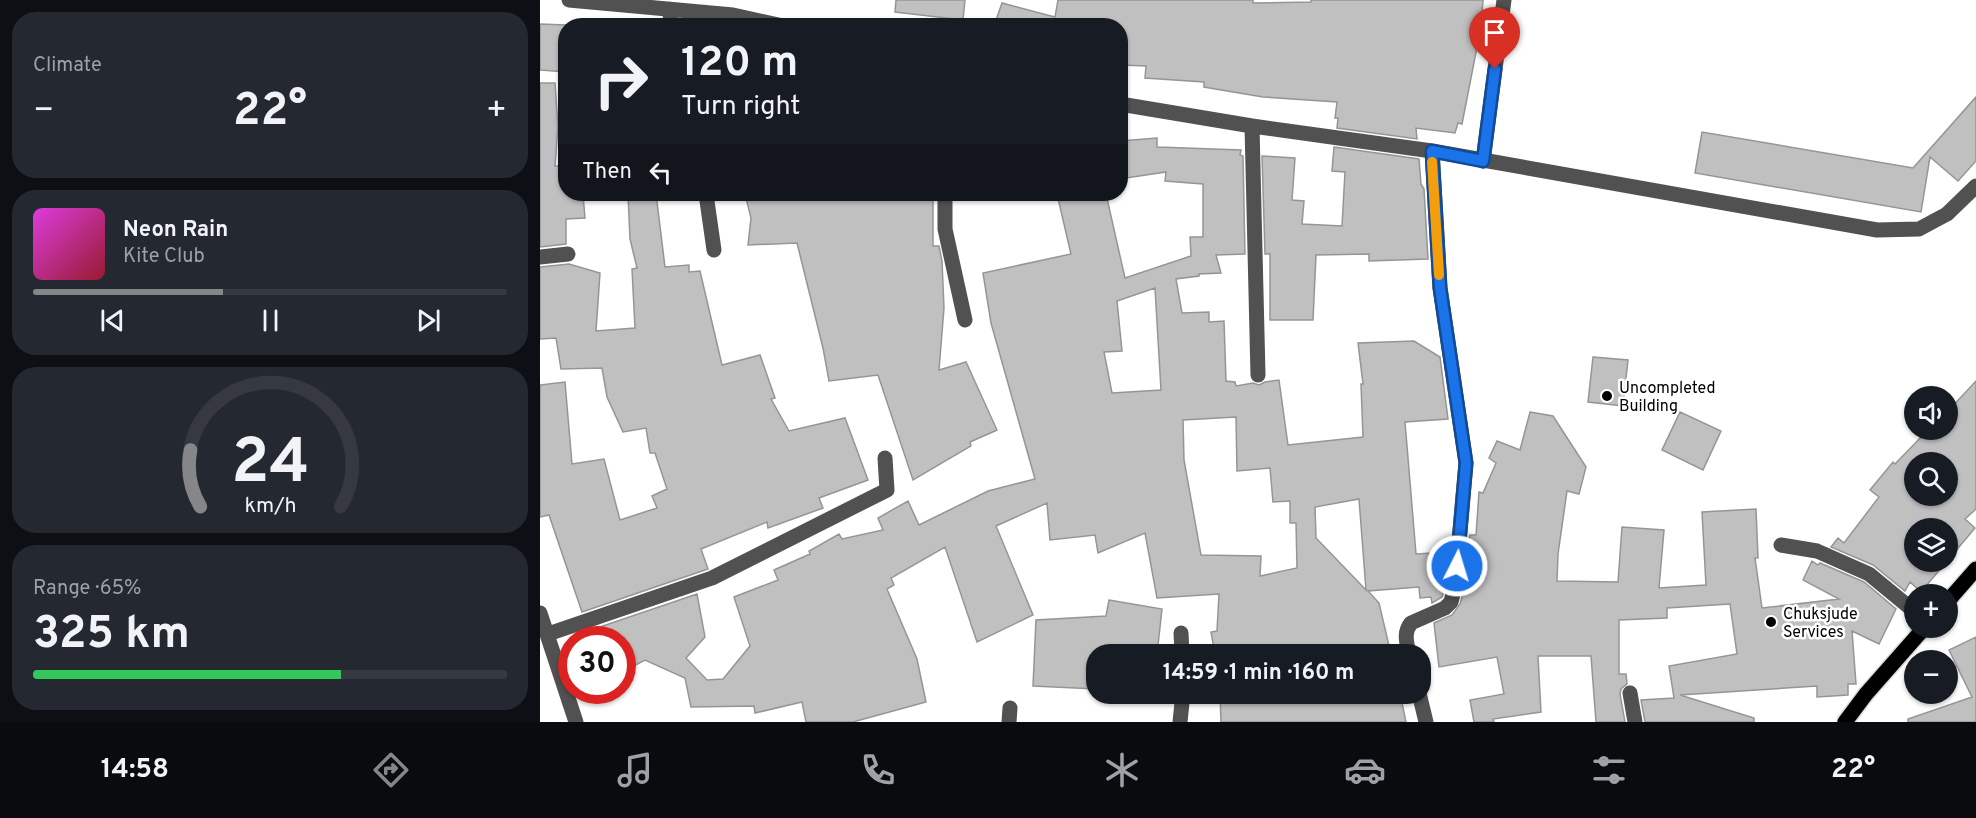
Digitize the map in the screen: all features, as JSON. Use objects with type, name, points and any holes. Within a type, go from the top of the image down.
[{"type":"main road","points":[[1958,589],[1976,569]]},
{"type":"main road","points":[[1845,722],[1866,694],[1915,638]]},
{"type":"street","points":[[569,0],[669,9],[733,7],[762,18]]},
{"type":"street","points":[[1483,161],[1504,0]]},
{"type":"street","points":[[669,9],[671,18]]},
{"type":"street","points":[[1128,105],[1252,126],[1432,151],[1878,230],[1918,229],[1947,214],[1976,186]]},
{"type":"street","points":[[1252,126],[1258,375]]},
{"type":"street","points":[[1407,644],[1405,635],[1411,623],[1445,608],[1451,602],[1455,586],[1466,463],[1440,288],[1432,151]]},
{"type":"street","points":[[707,201],[714,250]]},
{"type":"street","points":[[945,201],[945,230],[965,320]]},
{"type":"street","points":[[540,257],[568,254]]},
{"type":"street","points":[[548,634],[712,578],[888,490],[885,458]]},
{"type":"street","points":[[1781,545],[1817,552],[1869,574],[1904,603]]},
{"type":"street","points":[[540,613],[576,722]]},
{"type":"street","points":[[1181,633],[1182,644]]},
{"type":"street","points":[[1630,693],[1635,722]]},
{"type":"street","points":[[1180,722],[1182,704]]},
{"type":"street","points":[[1422,704],[1426,722]]},
{"type":"building","points":[[896,0],[965,0],[963,18],[895,12]]},
{"type":"building","points":[[1058,0],[1253,0],[1253,3],[1311,2],[1311,0],[1483,0],[1481,27],[1462,124],[1458,123],[1455,133],[1416,128],[1417,139],[1337,128],[1338,118],[1335,118],[1337,102],[1263,97],[1204,87],[1204,82],[1145,78],[1146,66],[1128,65],[1128,18],[997,18],[1002,3],[1055,17]]},
{"type":"building","points":[[540,24],[558,25],[558,71],[540,70]]},
{"type":"building","points":[[540,83],[555,83],[558,127],[555,166],[558,166],[558,201],[584,201],[585,218],[566,219],[566,244],[540,247]]},
{"type":"building","points":[[1976,97],[1976,161],[1958,181],[1930,157],[1921,212],[1695,173],[1702,132],[1913,168]]},
{"type":"building","points":[[1157,138],[1157,147],[1241,150],[1245,254],[1216,255],[1221,273],[1199,274],[1199,276],[1176,279],[1182,313],[1209,312],[1209,322],[1224,321],[1226,381],[1235,382],[1236,386],[1253,383],[1259,385],[1279,380],[1288,445],[1363,437],[1361,384],[1363,384],[1358,343],[1414,341],[1440,357],[1448,419],[1405,422],[1416,554],[1448,552],[1445,584],[1442,597],[1432,603],[1431,597],[1420,598],[1419,587],[1368,591],[1379,603],[1389,644],[1213,644],[1211,632],[1217,631],[1219,594],[1157,598],[1145,533],[1098,553],[1095,535],[1050,540],[1047,503],[996,526],[1033,615],[977,642],[945,547],[891,578],[894,585],[887,589],[917,659],[926,702],[853,722],[806,722],[802,702],[755,713],[754,706],[691,707],[685,678],[645,660],[636,665],[636,626],[603,626],[697,594],[705,637],[686,658],[707,680],[723,679],[750,646],[734,597],[778,580],[774,570],[810,554],[809,551],[839,534],[842,539],[883,530],[878,518],[908,501],[919,525],[988,491],[1035,479],[991,323],[983,273],[1071,254],[1059,201],[1108,201],[1125,278],[1191,256],[1190,237],[1203,237],[1203,184],[1165,181],[1166,172],[1128,178],[1128,140]],"holes":[[[1155,288],[1161,390],[1112,393],[1104,352],[1122,351],[1117,301]],[[1236,417],[1237,471],[1270,468],[1273,502],[1290,501],[1290,523],[1296,523],[1297,568],[1260,576],[1261,556],[1201,555],[1184,460],[1183,420]],[[1359,499],[1366,590],[1316,538],[1315,507]]]},
{"type":"building","points":[[1334,147],[1419,159],[1421,184],[1424,189],[1428,259],[1369,261],[1369,254],[1316,255],[1313,320],[1270,320],[1270,254],[1265,254],[1262,156],[1295,158],[1292,200],[1304,201],[1302,224],[1342,226],[1345,172],[1332,171]]},
{"type":"building","points":[[628,201],[657,201],[665,267],[689,265],[689,272],[700,271],[722,365],[760,355],[775,398],[771,399],[789,431],[845,418],[868,480],[819,498],[823,508],[768,528],[767,522],[701,549],[708,569],[582,612],[549,515],[540,517],[540,385],[565,382],[572,464],[604,459],[620,520],[657,508],[652,496],[667,489],[655,453],[650,453],[646,428],[623,432],[607,397],[602,368],[561,369],[556,338],[540,339],[540,267],[569,264],[600,273],[596,331],[635,328],[632,269],[637,268],[630,239]]},
{"type":"building","points":[[747,201],[933,201],[933,246],[939,246],[942,261],[944,308],[939,370],[966,362],[997,430],[970,442],[971,446],[913,480],[878,375],[829,381],[797,243],[748,245],[751,218]]},
{"type":"building","points":[[1593,357],[1628,360],[1623,406],[1588,402]]},
{"type":"building","points":[[1976,381],[1976,509],[1965,519],[1975,528],[1958,548],[1958,518],[1904,518],[1904,572],[1938,572],[1928,584],[1910,582],[1904,584],[1904,590],[1873,565],[1831,547],[1838,538],[1844,543],[1879,497],[1870,490],[1893,462],[1895,464],[1904,455],[1904,506],[1958,506],[1958,452],[1907,452],[1918,440],[1958,440],[1958,400]]},
{"type":"building","points":[[1530,412],[1553,416],[1586,467],[1579,494],[1567,491],[1558,554],[1557,581],[1618,582],[1622,527],[1664,530],[1659,588],[1706,585],[1702,512],[1756,509],[1758,558],[1755,558],[1762,608],[1839,599],[1803,580],[1812,561],[1864,582],[1896,609],[1879,644],[1852,631],[1856,684],[1848,684],[1848,695],[1817,697],[1817,686],[1680,695],[1754,718],[1754,722],[1645,722],[1641,700],[1674,698],[1669,666],[1737,654],[1730,604],[1667,608],[1667,618],[1619,620],[1619,674],[1626,674],[1627,684],[1621,689],[1620,694],[1625,722],[1596,722],[1591,656],[1538,656],[1541,712],[1493,719],[1494,722],[1474,722],[1470,700],[1504,694],[1497,657],[1439,667],[1434,623],[1452,615],[1460,604],[1465,587],[1469,539],[1470,535],[1476,535],[1479,492],[1483,493],[1496,463],[1489,458],[1497,441],[1520,450]]},
{"type":"building","points":[[1680,412],[1721,431],[1703,470],[1662,450]]},
{"type":"building","points":[[1109,600],[1162,609],[1158,644],[1086,644],[1086,689],[1033,686],[1036,620],[1106,616]]},
{"type":"building","points":[[1976,637],[1976,722],[1908,722],[1908,719],[1952,704],[1958,704],[1958,702],[1972,697],[1958,668],[1958,650],[1949,650]]},
{"type":"building","points":[[1220,704],[1402,704],[1406,722],[1221,722]]},
{"type":"slow traffic","points":[[1432,162],[1439,275]]},
{"type":"place","name":"Uncompleted Building","points":[[1607,396]]},
{"type":"place","name":"Chuksjude Services","points":[[1771,622]]},
{"type":"route","points":[[1457,566],[1466,463],[1440,288],[1432,151],[1483,161],[1495,69]]}]
